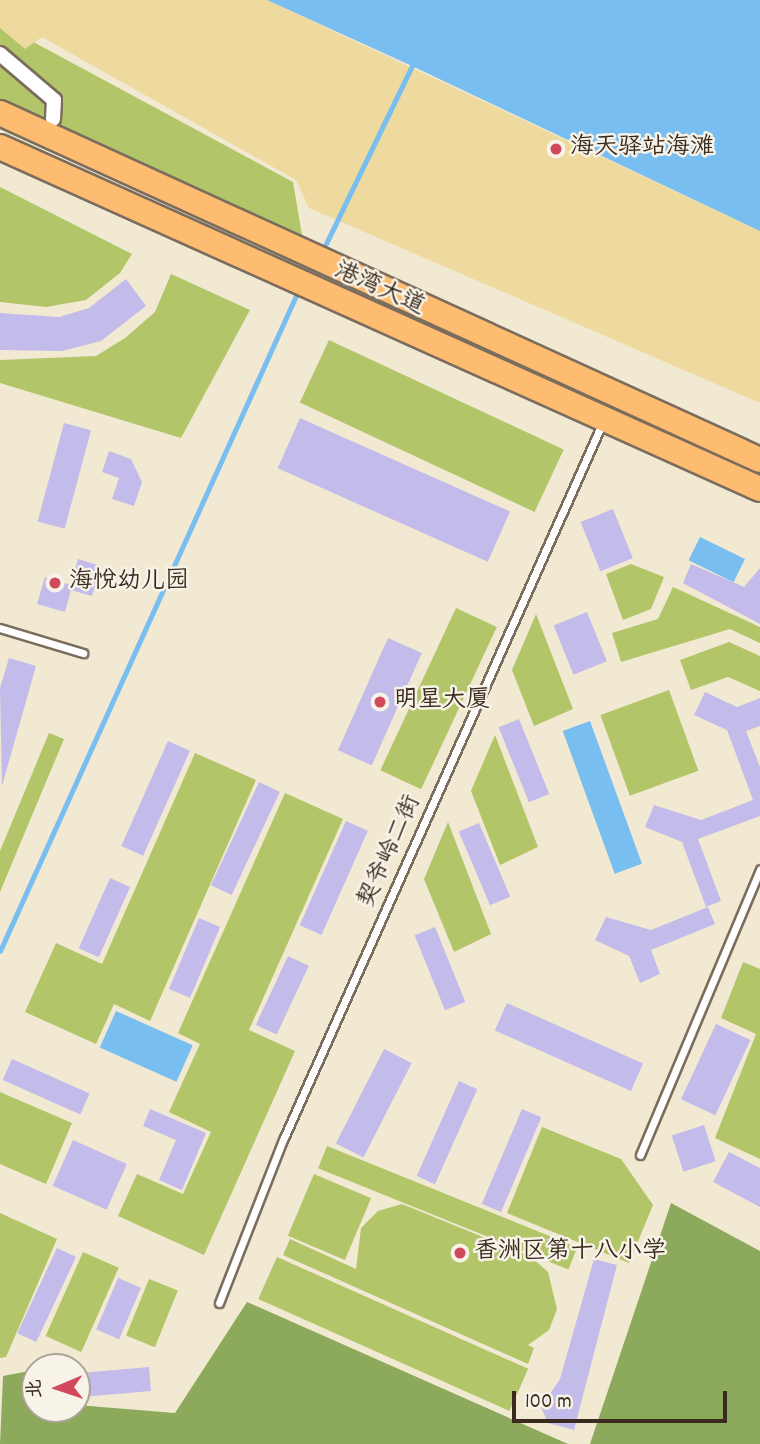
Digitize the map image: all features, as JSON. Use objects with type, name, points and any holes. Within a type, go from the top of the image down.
[{"type":"highway","name":"港湾大道","points":[[0,113],[294,252],[760,460]]},
{"type":"highway","name":"港湾大道","points":[[0,147],[760,489]]},
{"type":"street","points":[[0,54],[54,100],[52,119]]},
{"type":"lane","name":"契爷岭二街","points":[[219,1303],[284,1140],[604,420]]},
{"type":"lane","points":[[0,628],[83,653]]},
{"type":"lane","points":[[640,1154],[760,869]]},
{"type":"green space","points":[[0,24],[293,182],[302,235],[0,102]]},
{"type":"green space","points":[[0,187],[132,254],[120,273],[86,300],[46,307],[0,302]]},
{"type":"green space","points":[[171,274],[250,310],[181,438],[0,383],[0,360],[96,356],[125,338],[155,312]]},
{"type":"green space","points":[[329,340],[564,449],[535,512],[300,403]]},
{"type":"green space","points":[[631,564],[664,577],[651,609],[623,620],[606,574]]},
{"type":"green space","points":[[673,587],[760,627],[760,643],[730,629],[621,662],[612,633],[658,619]]},
{"type":"green space","points":[[456,608],[497,627],[421,789],[380,770]]},
{"type":"green space","points":[[536,614],[573,709],[534,726],[512,670]]},
{"type":"green space","points":[[729,642],[760,656],[760,691],[728,677],[691,690],[680,660]]},
{"type":"green space","points":[[669,690],[698,771],[630,796],[600,715]]},
{"type":"green space","points":[[49,733],[64,739],[0,892],[0,851]]},
{"type":"green space","points":[[495,735],[538,847],[500,865],[471,791]]},
{"type":"green space","points":[[195,753],[256,780],[150,1021],[114,1004],[96,1044],[25,1012],[56,943],[102,964]]},
{"type":"green space","points":[[285,793],[343,819],[249,1030],[295,1051],[204,1255],[118,1216],[137,1174],[183,1194],[211,1132],[169,1112],[200,1044],[178,1033]]},
{"type":"green space","points":[[448,822],[491,934],[454,952],[424,879]]},
{"type":"green space","points":[[743,962],[760,969],[760,1159],[715,1138],[756,1034],[721,1018]]},
{"type":"green space","points":[[0,1092],[72,1123],[46,1184],[0,1164]]},
{"type":"green space","points":[[542,1127],[621,1159],[653,1205],[629,1263],[507,1213]]},
{"type":"green space","points":[[327,1146],[577,1247],[568,1269],[318,1168]]},
{"type":"green space","points":[[314,1174],[371,1198],[345,1260],[288,1236]]},
{"type":"green space","points":[[671,1203],[760,1251],[760,1444],[590,1444]]},
{"type":"green space","points":[[402,1204],[530,1256],[548,1272],[557,1309],[549,1330],[528,1345],[534,1348],[528,1364],[283,1255],[290,1239],[356,1269],[361,1228],[378,1211]]},
{"type":"green space","points":[[0,1213],[57,1239],[6,1357],[0,1358]]},
{"type":"green space","points":[[83,1252],[119,1268],[81,1352],[46,1336]]},
{"type":"green space","points":[[277,1257],[528,1369],[510,1411],[258,1299]]},
{"type":"green space","points":[[149,1279],[178,1291],[155,1347],[126,1336]]},
{"type":"green space","points":[[247,1302],[568,1444],[0,1444],[3,1376],[21,1373],[21,1423],[91,1423],[91,1406],[175,1413]]},
{"type":"sand","points":[[0,0],[267,0],[760,231],[760,403],[309,208],[296,180],[42,37],[25,49],[0,28]]},
{"type":"water","points":[[267,0],[760,0],[760,231],[412,66]]},
{"type":"water","points":[[700,537],[745,559],[734,582],[689,560]]},
{"type":"water","points":[[590,721],[642,864],[615,874],[563,731]]},
{"type":"water","points":[[116,1011],[193,1045],[176,1082],[100,1048]]},
{"type":"building","points":[[126,279],[146,306],[101,341],[62,351],[0,350],[0,313],[59,317],[89,308]]},
{"type":"building","points":[[300,418],[510,512],[488,562],[278,468]]},
{"type":"building","points":[[64,423],[91,430],[65,529],[38,522]]},
{"type":"building","points":[[109,451],[131,459],[142,482],[134,506],[112,499],[119,478],[102,472]]},
{"type":"building","points":[[613,509],[633,558],[600,571],[581,522]]},
{"type":"building","points":[[78,559],[101,566],[92,596],[71,590],[65,612],[37,604],[45,577],[71,585]]},
{"type":"building","points":[[691,564],[744,587],[760,568],[760,624],[683,583]]},
{"type":"building","points":[[587,612],[607,661],[573,675],[554,625]]},
{"type":"building","name":"明星大厦","points":[[388,638],[422,653],[372,765],[338,750]]},
{"type":"building","points":[[9,658],[36,666],[2,786],[0,688]]},
{"type":"building","points":[[705,692],[737,707],[760,698],[760,726],[746,731],[760,767],[760,816],[698,839],[721,901],[706,907],[682,842],[645,827],[654,805],[701,820],[753,800],[727,730],[694,715]]},
{"type":"building","points":[[519,719],[549,794],[529,802],[499,727]]},
{"type":"building","points":[[168,741],[190,751],[143,856],[121,846]]},
{"type":"building","points":[[259,782],[280,792],[232,895],[211,885]]},
{"type":"building","points":[[346,821],[368,831],[322,935],[300,925]]},
{"type":"building","points":[[479,823],[510,897],[490,905],[459,832]]},
{"type":"building","points":[[110,878],[130,887],[99,957],[79,948]]},
{"type":"building","points":[[708,907],[715,924],[651,950],[660,974],[640,983],[629,956],[595,940],[606,917],[651,930]]},
{"type":"building","points":[[199,918],[220,927],[190,998],[169,989]]},
{"type":"building","points":[[435,927],[465,1002],[445,1010],[415,935]]},
{"type":"building","points":[[288,956],[309,966],[277,1035],[256,1025]]},
{"type":"building","points":[[507,1003],[643,1064],[631,1091],[495,1030]]},
{"type":"building","points":[[716,1024],[750,1040],[715,1115],[681,1099]]},
{"type":"building","points":[[384,1049],[412,1063],[363,1158],[336,1143]]},
{"type":"building","points":[[12,1059],[90,1094],[80,1115],[3,1080]]},
{"type":"building","points":[[459,1081],[477,1089],[435,1184],[417,1176]]},
{"type":"building","points":[[150,1109],[206,1133],[182,1190],[159,1180],[176,1140],[143,1126]]},
{"type":"building","points":[[522,1109],[541,1117],[501,1212],[482,1204]]},
{"type":"building","points":[[704,1125],[716,1161],[683,1172],[672,1136]]},
{"type":"building","points":[[73,1140],[127,1164],[107,1210],[53,1186]]},
{"type":"building","points":[[729,1152],[760,1168],[760,1207],[713,1182]]},
{"type":"building","points":[[57,1248],[76,1257],[36,1342],[17,1333]]},
{"type":"building","points":[[594,1259],[617,1265],[574,1430],[548,1423],[541,1407],[560,1379]]},
{"type":"building","points":[[118,1278],[141,1288],[119,1339],[96,1330]]},
{"type":"building","points":[[149,1367],[151,1391],[91,1396],[91,1372]]},
{"type":"waterway","points":[[322,252],[412,66]]},
{"type":"waterway","points":[[0,951],[299,289]]},
{"type":"place","name":"海天驿站海滩","points":[[556,149]]},
{"type":"place","name":"海悦幼儿园","points":[[55,583]]},
{"type":"place","name":"明星大厦","points":[[380,702]]},
{"type":"place","name":"香洲区第十八小学","points":[[460,1253]]}]
